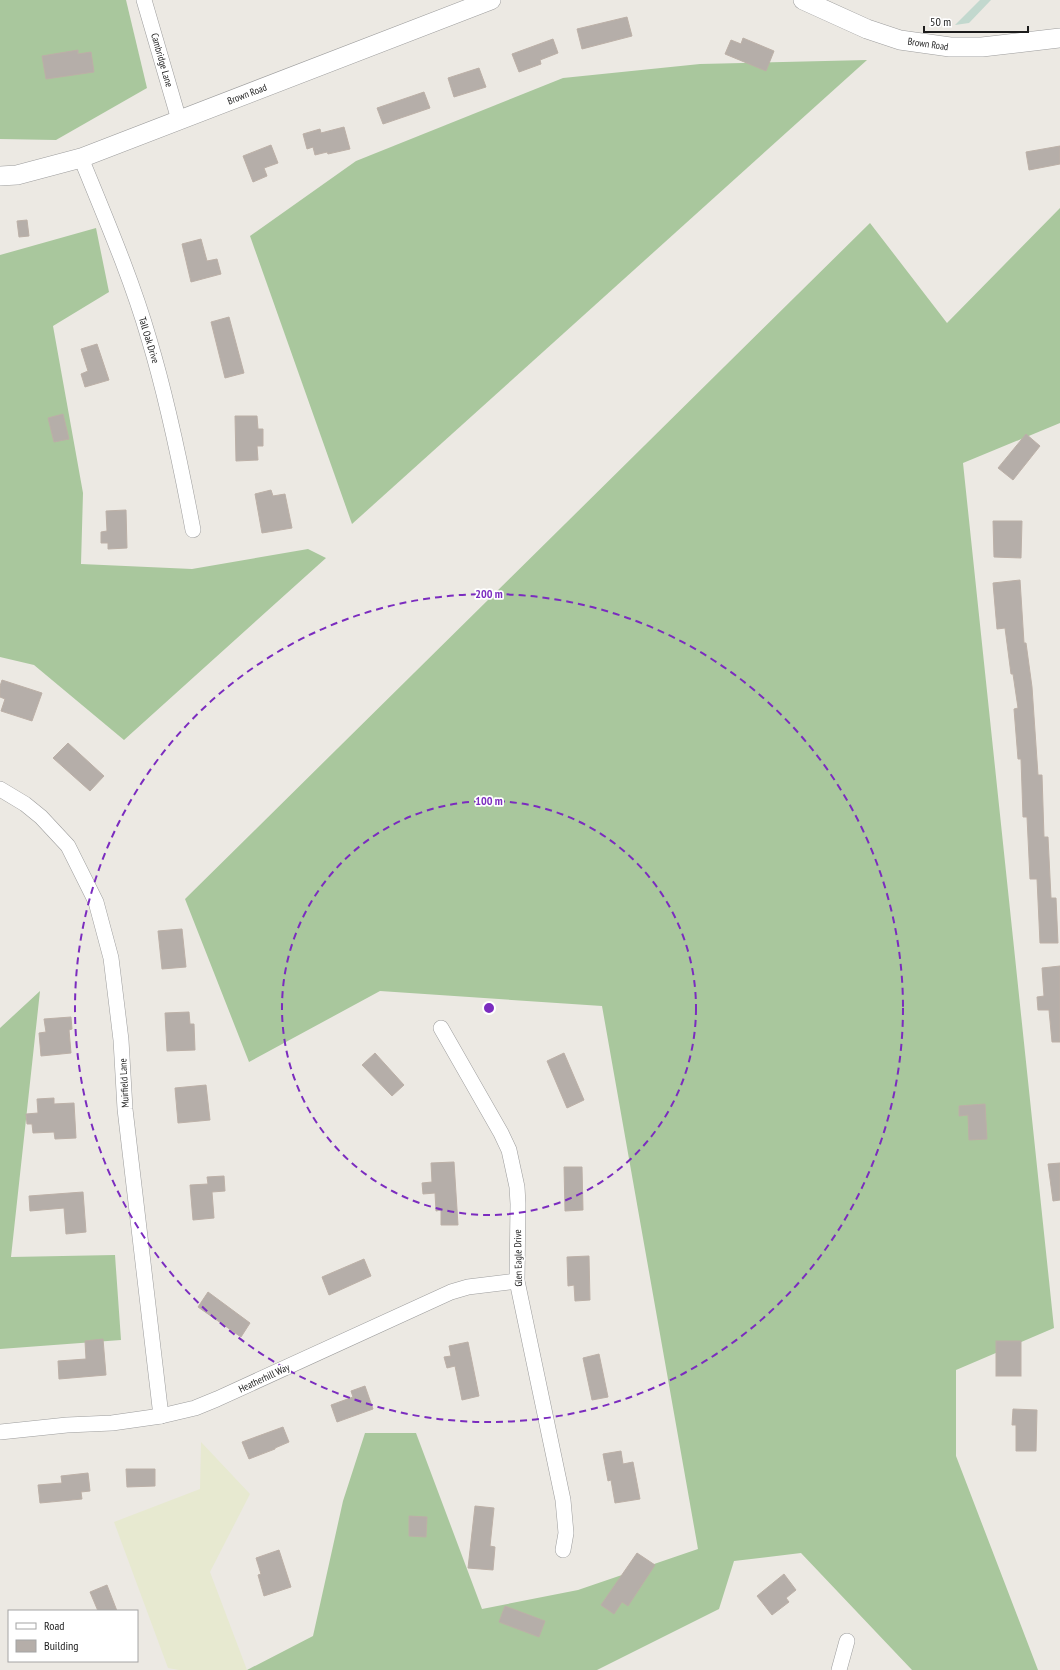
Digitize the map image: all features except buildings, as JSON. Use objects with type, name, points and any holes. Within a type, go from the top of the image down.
[{"type":"street","name":"Cambridge Lane","points":[[144,0],[179,120]]},
{"type":"street","name":"Brown Road","points":[[0,176],[17,175],[81,158],[491,0]]},
{"type":"street","name":"Brown Road","points":[[804,0],[867,29],[908,41],[950,47],[982,47],[1060,38]]},
{"type":"street","name":"Tall Oak Drive","points":[[81,158],[124,266],[149,338],[176,442],[193,530]]},
{"type":"street","name":"Muirfield Lane","points":[[0,788],[25,804],[41,817],[68,846],[96,902],[111,958],[121,1040],[125,1109],[160,1416]]},
{"type":"street","name":"Glen Eagle Drive","points":[[441,1028],[501,1132],[509,1150],[517,1187],[517,1281],[563,1500],[566,1533],[563,1550]]},
{"type":"street","name":"Heatherhill Way","points":[[0,1432],[67,1425],[112,1423],[160,1416],[195,1408],[217,1400],[451,1292],[468,1287],[517,1281]]},
{"type":"street","points":[[839,1670],[847,1641]]},
{"type":"green space","points":[[0,0],[126,0],[147,88],[56,140],[0,139]]},
{"type":"green space","points":[[980,0],[991,0],[969,23],[955,25]]},
{"type":"green space","points":[[867,60],[352,524],[250,236],[356,161],[563,78],[700,64]]},
{"type":"green space","points":[[1060,208],[1060,423],[963,463],[1054,1328],[956,1370],[956,1456],[1038,1670],[912,1670],[801,1553],[734,1561],[719,1609],[597,1670],[247,1670],[313,1636],[343,1501],[365,1433],[416,1433],[482,1609],[578,1590],[698,1549],[602,1006],[380,991],[249,1062],[185,899],[870,223],[947,323]]},
{"type":"green space","points":[[96,228],[109,292],[53,326],[83,493],[81,564],[192,569],[308,549],[326,558],[124,740],[34,665],[0,657],[0,255]]},
{"type":"green space","points":[[40,991],[11,1257],[115,1255],[121,1340],[0,1349],[0,1028]]},
{"type":"green space","points":[[201,1442],[250,1494],[210,1572],[247,1670],[179,1670],[168,1668],[114,1522],[200,1489]]}]
